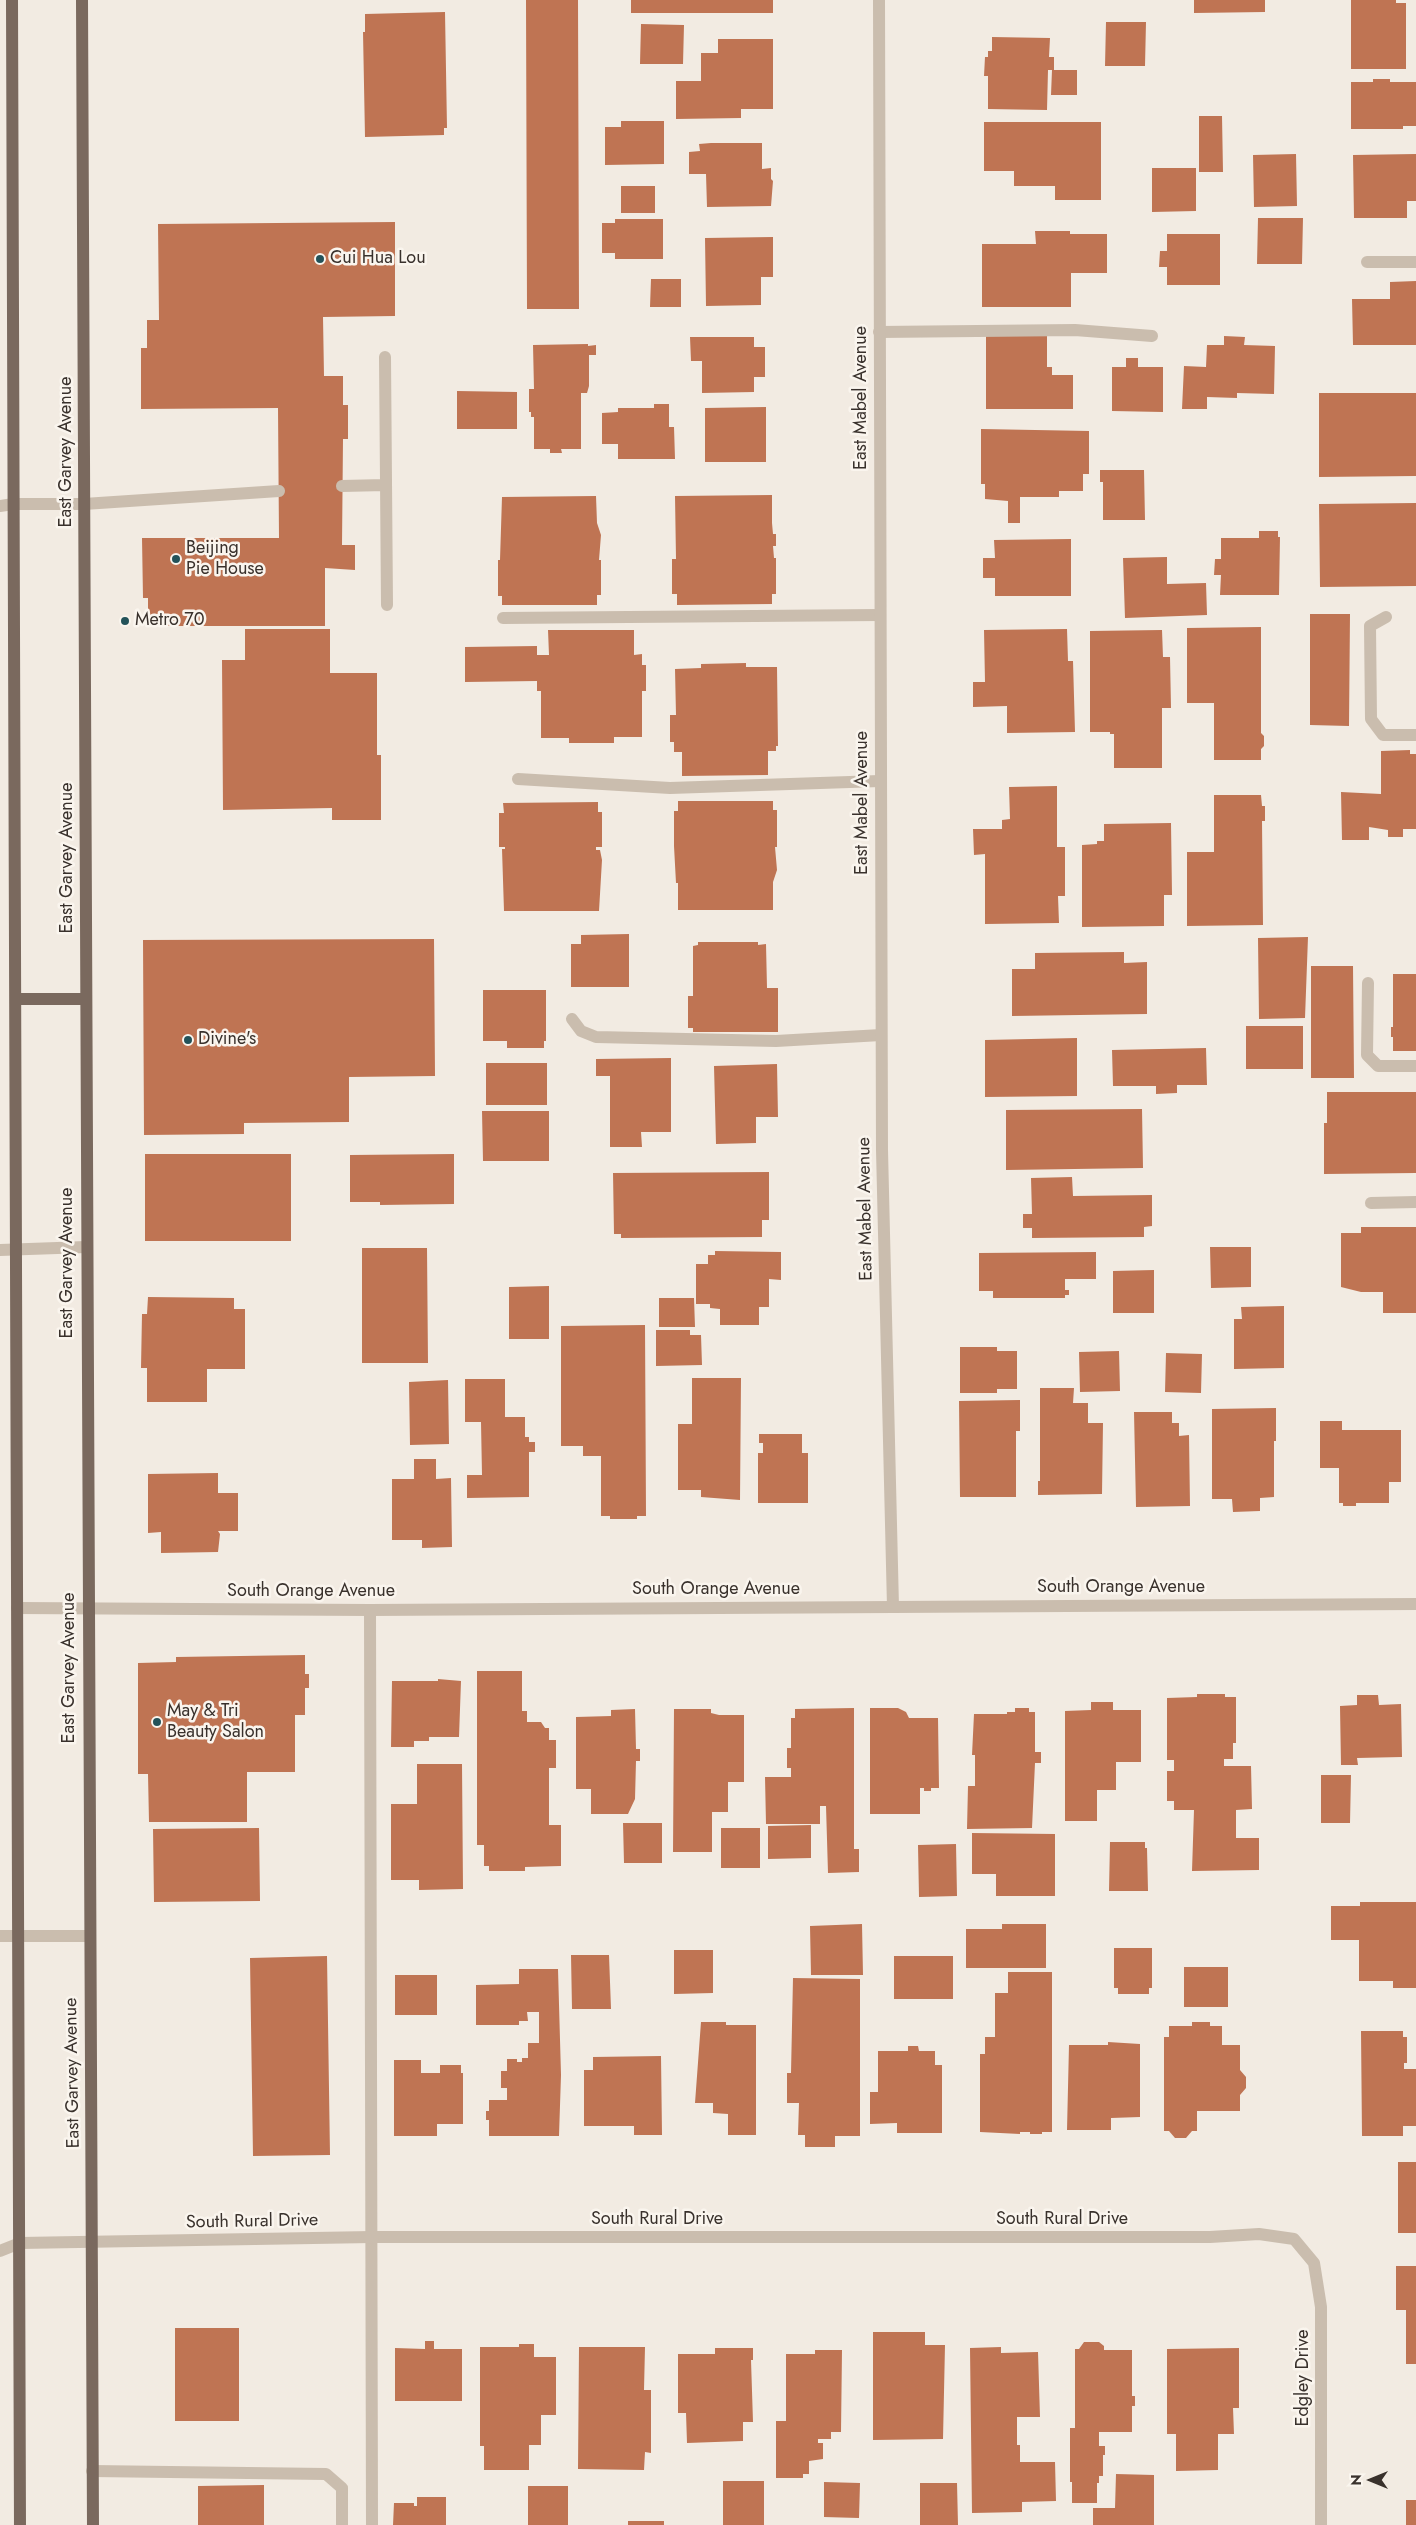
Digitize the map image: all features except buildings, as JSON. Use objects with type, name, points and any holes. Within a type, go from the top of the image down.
[{"type":"main road","points":[[12,0],[20,2525]]},
{"type":"main road","name":"East Garvey Avenue","points":[[82,0],[93,2525]]},
{"type":"main road","points":[[16,998],[86,999]]},
{"type":"street","name":"East Mabel Avenue","points":[[878,0],[881,1035],[892,1607]]},
{"type":"street","points":[[1367,262],[1416,262]]},
{"type":"street","points":[[879,332],[1074,330],[1152,336]]},
{"type":"street","points":[[384,357],[384,485],[387,605]]},
{"type":"street","points":[[342,486],[384,485]]},
{"type":"street","points":[[0,506],[14,504],[84,504],[279,491]]},
{"type":"street","points":[[503,618],[880,615]]},
{"type":"street","points":[[1386,617],[1370,626],[1371,719],[1383,735],[1416,735]]},
{"type":"street","points":[[518,779],[670,788],[880,781]]},
{"type":"street","points":[[1368,983],[1367,1055],[1378,1066],[1416,1066]]},
{"type":"street","points":[[572,1019],[581,1031],[596,1037],[776,1041],[881,1035]]},
{"type":"street","points":[[1371,1203],[1416,1202]]},
{"type":"street","points":[[0,1250],[86,1247]]},
{"type":"street","name":"South Orange Avenue","points":[[17,1608],[370,1610],[1416,1604]]},
{"type":"street","points":[[370,1610],[372,2525]]},
{"type":"street","points":[[0,1936],[89,1936]]},
{"type":"street","name":"South Rural Drive","points":[[20,2243],[372,2237],[1210,2237],[1259,2234],[1294,2239]]},
{"type":"street","name":"Edgley Drive","points":[[1294,2239],[1314,2263],[1321,2307],[1321,2525]]},
{"type":"street","points":[[0,2251],[20,2243]]},
{"type":"street","points":[[92,2471],[326,2474],[342,2488],[342,2525]]},
{"type":"place","name":"Cui Hua Lou","points":[[320,259]]},
{"type":"place","name":"Beijing Pie House","points":[[176,559]]},
{"type":"place","name":"Metro 70","points":[[125,621]]},
{"type":"place","name":"Divine's","points":[[188,1040]]},
{"type":"place","name":"May & Tri Beauty Salon","points":[[157,1722]]}]
